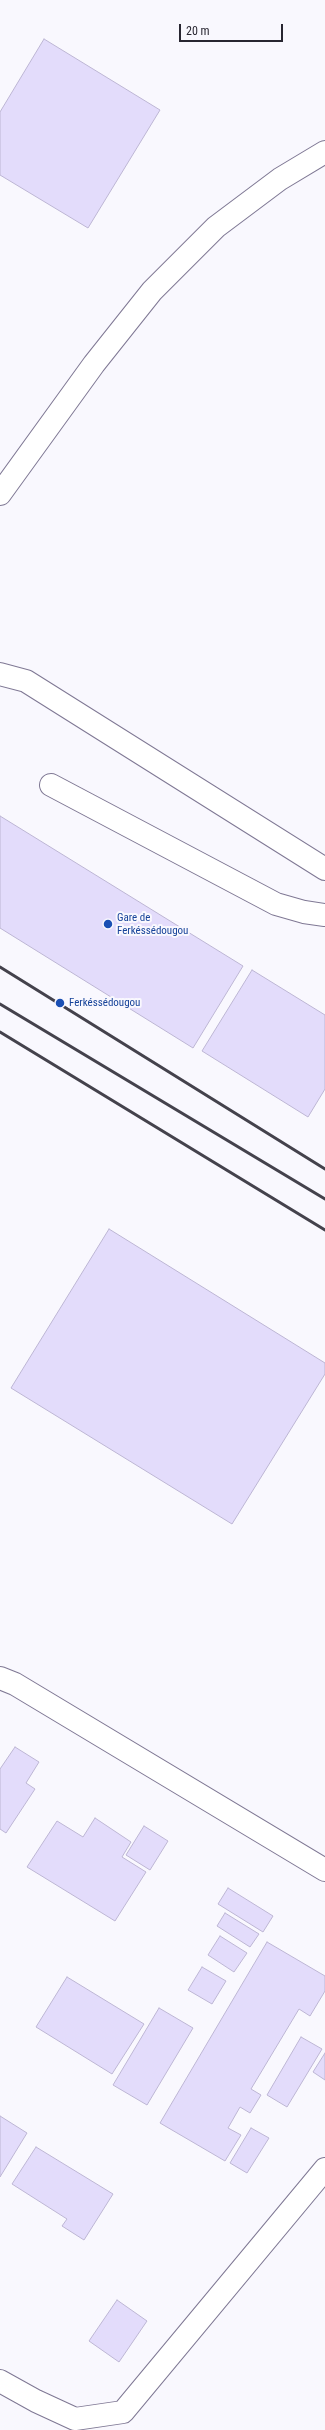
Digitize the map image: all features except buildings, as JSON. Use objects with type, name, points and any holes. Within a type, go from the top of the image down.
[{"type":"street","points":[[0,494],[94,364],[152,291],[216,227],[280,178],[325,152]]},
{"type":"street","points":[[0,674],[26,681],[325,869]]},
{"type":"street","points":[[51,785],[276,904],[304,912],[325,915]]},
{"type":"street","points":[[0,1678],[21,1688],[325,1870]]},
{"type":"street","points":[[0,2381],[36,2401],[75,2419],[123,2412],[325,2169]]},
{"type":"railway","points":[[0,967],[325,1169]]},
{"type":"railway","points":[[0,1004],[325,1199]]},
{"type":"railway","points":[[0,1032],[325,1230]]},
{"type":"place","name":"Gare de Ferkéssédougou","points":[[108,924]]},
{"type":"place","name":"Ferkéssédougou","points":[[60,1003]]}]
